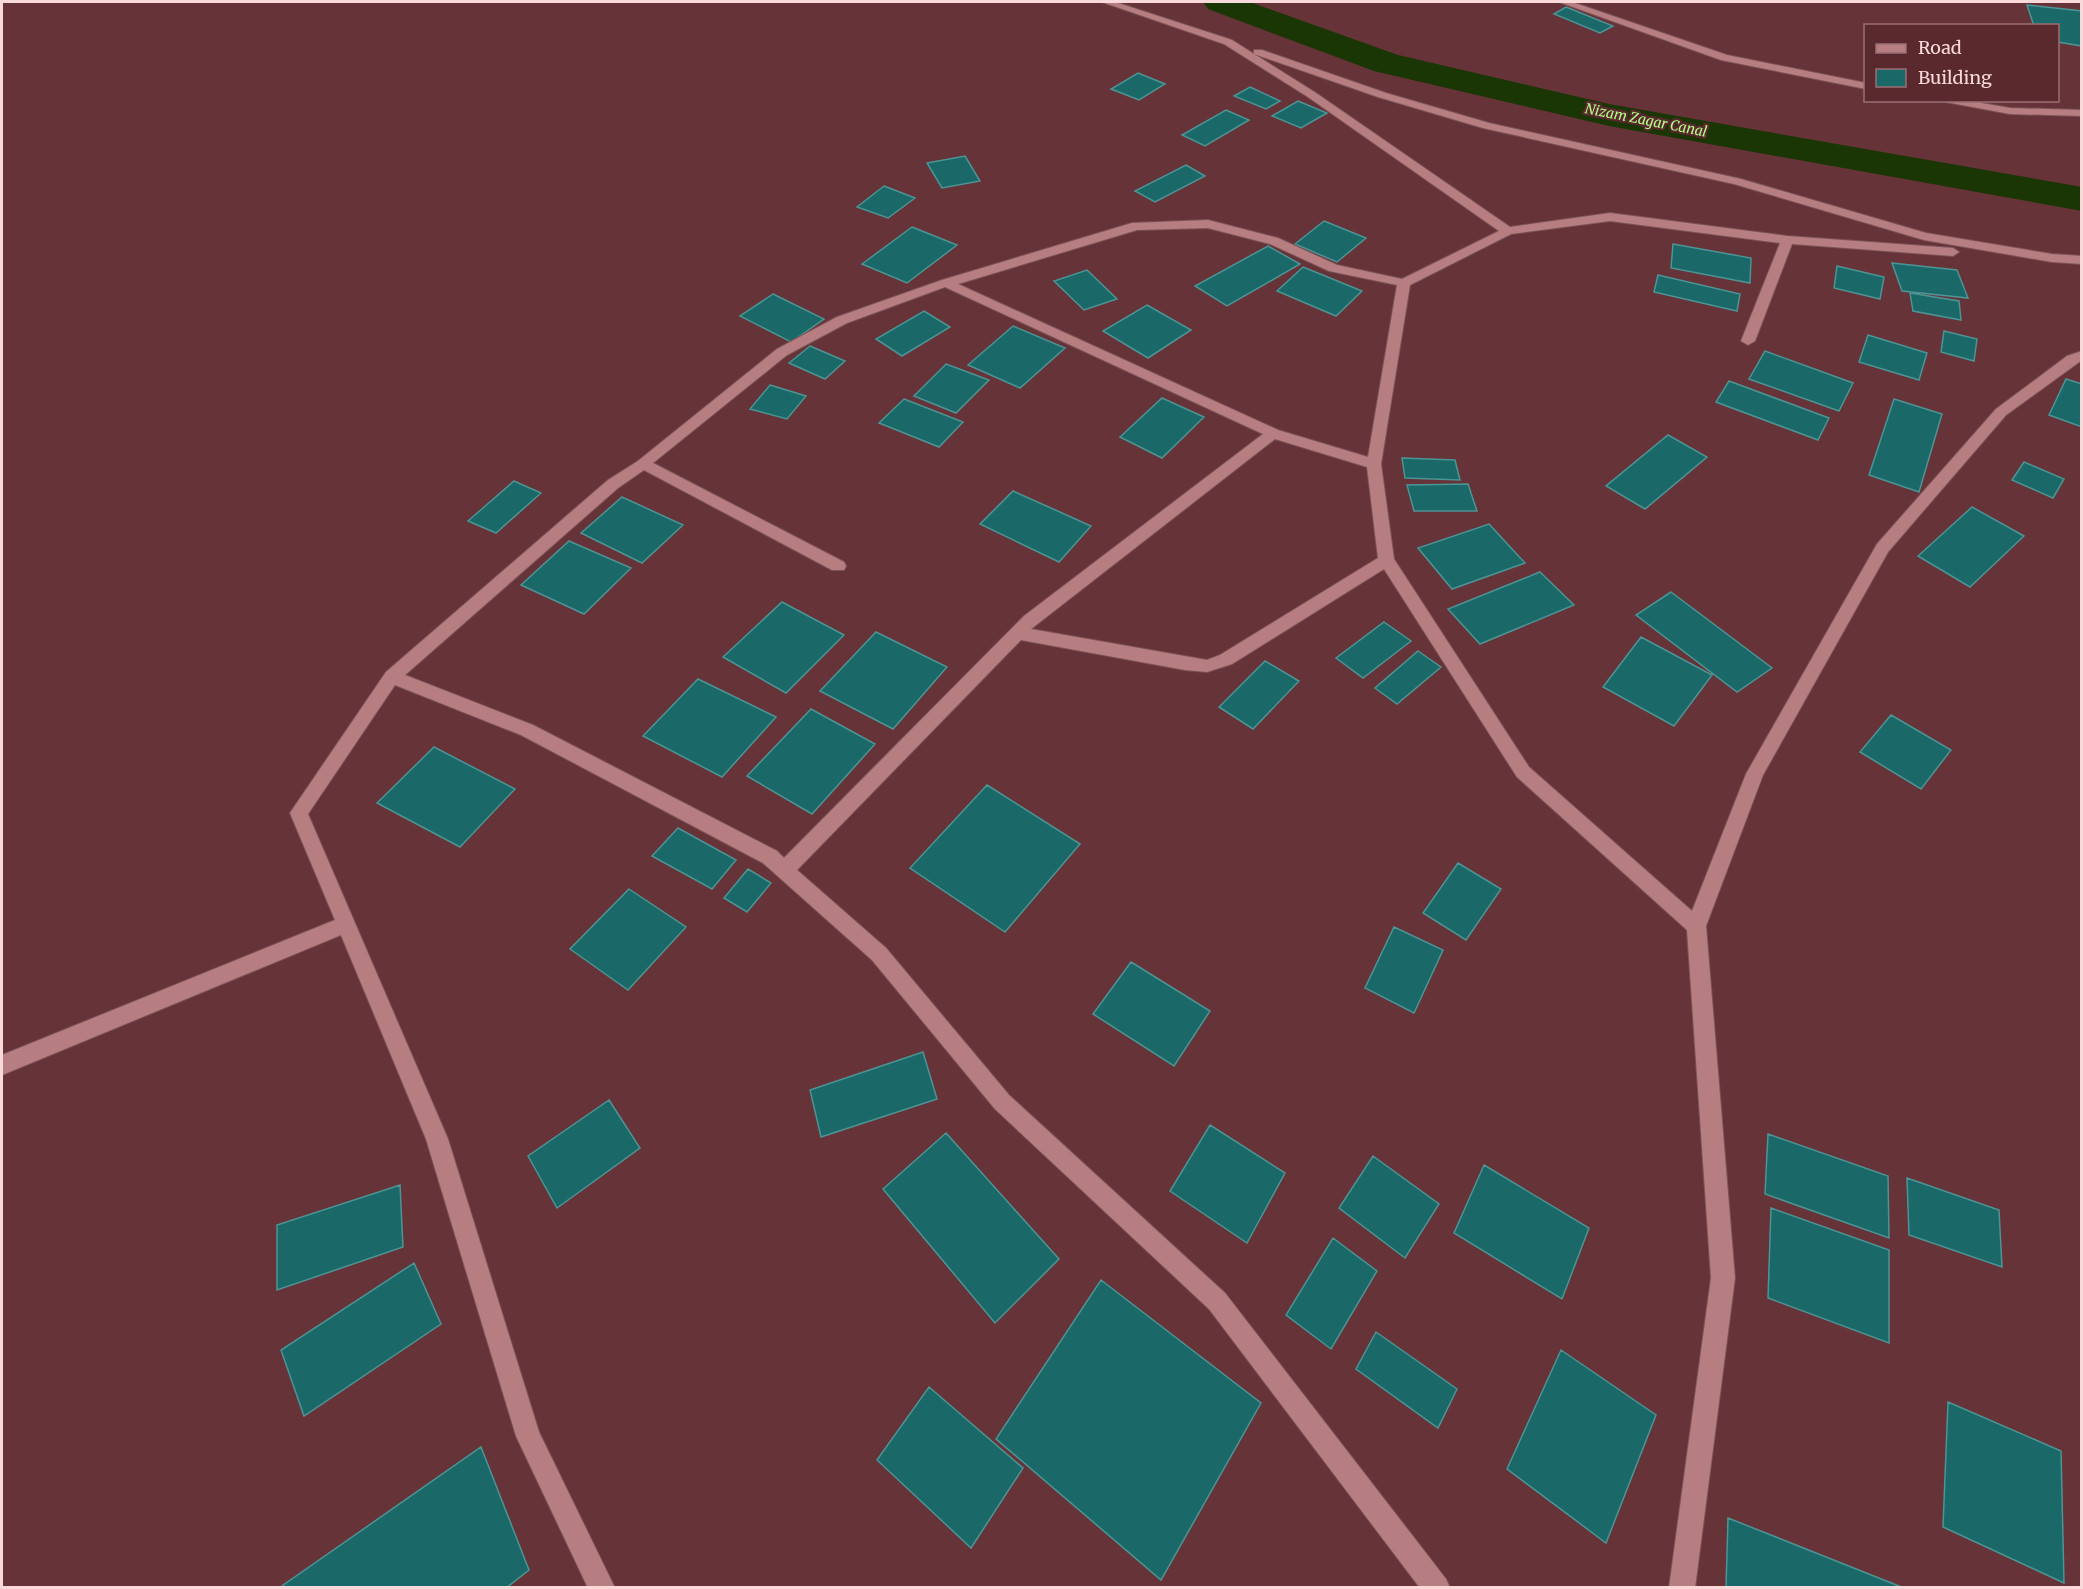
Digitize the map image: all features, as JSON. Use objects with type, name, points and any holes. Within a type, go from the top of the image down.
[{"type":"street","points":[[1107,2],[1382,95],[1487,126],[1737,181],[1924,236],[2052,258]]},
{"type":"street","points":[[1564,2],[1725,58],[1864,86]]},
{"type":"street","points":[[1228,42],[1312,95],[1508,231]]},
{"type":"street","points":[[1953,102],[2010,111],[2082,113]]},
{"type":"street","points":[[602,1587],[528,1436],[437,1139],[298,813],[392,677],[614,484],[782,352],[842,320],[946,283],[1136,226],[1208,224],[1274,241],[1333,268],[1404,283],[1508,231],[1610,217],[1787,240],[2082,260]]},
{"type":"street","points":[[1748,341],[1787,240]]},
{"type":"street","points":[[946,283],[1273,433],[1374,464]]},
{"type":"street","points":[[1404,283],[1374,464],[1386,560],[1523,772],[1696,926]]},
{"type":"street","points":[[1682,1587],[1723,1278],[1696,926],[1755,774],[1882,548],[2001,412],[2072,359],[2082,355]]},
{"type":"street","points":[[785,870],[1030,620],[1273,433]]},
{"type":"street","points":[[642,464],[838,566]]},
{"type":"street","points":[[1018,633],[1185,664],[1207,666],[1226,660],[1386,560]]},
{"type":"street","points":[[392,677],[526,730],[770,857],[785,870],[879,954],[1002,1102],[1217,1301],[1437,1587]]},
{"type":"street","points":[[2,1065],[346,924]]},
{"type":"building","points":[[2027,5],[2082,11],[2082,46],[2059,42],[2059,24],[2033,24]]},
{"type":"building","points":[[1566,7],[1613,26],[1600,33],[1554,14]]},
{"type":"building","points":[[1138,73],[1165,84],[1139,100],[1111,89]]},
{"type":"building","points":[[1250,87],[1280,101],[1266,109],[1234,96]]},
{"type":"building","points":[[1298,101],[1327,113],[1301,128],[1272,116]]},
{"type":"building","points":[[1226,110],[1249,120],[1205,146],[1182,135]]},
{"type":"building","points":[[965,156],[980,181],[942,188],[927,163]]},
{"type":"building","points":[[1186,165],[1205,176],[1155,202],[1135,191]]},
{"type":"building","points":[[884,186],[915,198],[888,218],[857,207]]},
{"type":"building","points":[[1324,221],[1366,238],[1337,262],[1295,244]]},
{"type":"building","points":[[912,227],[957,245],[907,283],[862,264]]},
{"type":"building","points":[[1673,244],[1751,258],[1750,283],[1671,268]]},
{"type":"building","points":[[1268,246],[1300,264],[1227,306],[1195,286]]},
{"type":"building","points":[[1892,263],[1957,270],[1968,298],[1902,291]]},
{"type":"building","points":[[1837,266],[1884,277],[1880,299],[1834,288]]},
{"type":"building","points":[[1303,267],[1362,291],[1336,316],[1277,291]]},
{"type":"building","points":[[1087,270],[1117,299],[1084,310],[1054,281]]},
{"type":"building","points":[[1658,275],[1740,294],[1737,311],[1654,292]]},
{"type":"building","points":[[1910,293],[1959,301],[1961,320],[1913,311]]},
{"type":"building","points":[[773,294],[824,319],[791,342],[740,316]]},
{"type":"building","points":[[1147,305],[1191,330],[1148,358],[1103,331]]},
{"type":"building","points":[[924,311],[950,327],[902,356],[876,339]]},
{"type":"building","points":[[1013,326],[1065,348],[1020,388],[968,365]]},
{"type":"building","points":[[1944,331],[1977,339],[1974,361],[1941,352]]},
{"type":"building","points":[[1868,335],[1927,353],[1919,380],[1859,362]]},
{"type":"building","points":[[810,346],[845,361],[825,379],[789,363]]},
{"type":"building","points":[[1765,351],[1853,383],[1839,411],[1749,379]]},
{"type":"building","points":[[946,364],[989,380],[956,413],[914,396]]},
{"type":"building","points":[[2066,379],[2082,384],[2082,427],[2049,415]]},
{"type":"building","points":[[1729,381],[1829,418],[1818,440],[1716,402]]},
{"type":"building","points":[[770,385],[806,396],[787,419],[750,409]]},
{"type":"building","points":[[1162,398],[1204,417],[1162,458],[1120,437]]},
{"type":"building","points":[[904,399],[963,422],[939,447],[879,423]]},
{"type":"building","points":[[1894,399],[1942,414],[1919,492],[1869,475]]},
{"type":"building","points":[[1668,435],[1707,457],[1645,509],[1606,486]]},
{"type":"building","points":[[1402,458],[1455,460],[1460,480],[1405,478]]},
{"type":"building","points":[[2024,462],[2064,479],[2053,498],[2012,480]]},
{"type":"building","points":[[514,481],[541,493],[496,533],[468,521]]},
{"type":"building","points":[[1468,484],[1477,511],[1414,511],[1407,485]]},
{"type":"building","points":[[1013,491],[1091,526],[1059,562],[980,524]]},
{"type":"building","points":[[622,497],[683,525],[642,563],[581,533]]},
{"type":"building","points":[[1972,507],[2024,536],[1970,587],[1918,556]]},
{"type":"building","points":[[1489,524],[1525,563],[1452,589],[1418,548]]},
{"type":"building","points":[[569,541],[631,568],[584,614],[521,585]]},
{"type":"building","points":[[1540,572],[1574,605],[1480,644],[1448,609]]},
{"type":"building","points":[[1671,592],[1772,668],[1737,692],[1636,615]]},
{"type":"building","points":[[782,602],[844,635],[786,693],[723,657]]},
{"type":"building","points":[[1384,622],[1411,641],[1363,678],[1336,658]]},
{"type":"building","points":[[876,632],[947,667],[893,729],[820,691]]},
{"type":"building","points":[[1641,637],[1712,675],[1674,726],[1603,687]]},
{"type":"building","points":[[1418,651],[1441,667],[1397,704],[1375,688]]},
{"type":"building","points":[[1265,661],[1299,681],[1253,729],[1219,707]]},
{"type":"building","points":[[698,679],[776,717],[722,777],[643,736]]},
{"type":"building","points":[[811,709],[875,744],[812,814],[747,776]]},
{"type":"building","points":[[1891,715],[1951,750],[1921,789],[1860,752]]},
{"type":"building","points":[[434,747],[515,789],[460,847],[377,803]]},
{"type":"building","points":[[987,785],[1080,844],[1005,932],[910,868]]},
{"type":"building","points":[[678,828],[736,860],[712,889],[652,856]]},
{"type":"building","points":[[1458,863],[1501,889],[1466,940],[1423,913]]},
{"type":"building","points":[[748,869],[771,883],[747,912],[724,898]]},
{"type":"building","points":[[629,889],[686,927],[628,990],[570,949]]},
{"type":"building","points":[[1394,927],[1443,950],[1414,1013],[1365,988]]},
{"type":"building","points":[[1131,962],[1210,1011],[1174,1066],[1093,1014]]},
{"type":"building","points":[[923,1052],[937,1099],[821,1137],[810,1090]]},
{"type":"building","points":[[609,1100],[640,1148],[557,1208],[528,1156]]},
{"type":"building","points":[[1210,1125],[1285,1173],[1247,1243],[1170,1191]]},
{"type":"building","points":[[946,1133],[1059,1259],[995,1323],[883,1189]]},
{"type":"building","points":[[1768,1134],[1888,1176],[1889,1238],[1765,1194]]},
{"type":"building","points":[[1373,1156],[1439,1204],[1405,1258],[1339,1208]]},
{"type":"building","points":[[1484,1165],[1589,1228],[1562,1299],[1454,1233]]},
{"type":"building","points":[[1907,1178],[1999,1210],[2002,1267],[1909,1235]]},
{"type":"building","points":[[400,1185],[403,1247],[277,1290],[277,1225]]},
{"type":"building","points":[[1771,1208],[1889,1250],[1889,1343],[1768,1298]]},
{"type":"building","points":[[1333,1238],[1377,1271],[1331,1349],[1286,1315]]},
{"type":"building","points":[[414,1263],[441,1324],[304,1416],[281,1350]]},
{"type":"building","points":[[1101,1280],[1261,1403],[1161,1580],[996,1439]]},
{"type":"building","points":[[1376,1332],[1457,1389],[1438,1428],[1356,1369]]},
{"type":"building","points":[[1561,1350],[1656,1415],[1606,1543],[1507,1469]]},
{"type":"building","points":[[929,1387],[1023,1468],[971,1548],[877,1460]]},
{"type":"building","points":[[1948,1402],[2061,1451],[2064,1583],[1943,1527]]},
{"type":"building","points":[[481,1447],[529,1570],[506,1588],[279,1588]]},
{"type":"building","points":[[1728,1518],[1904,1588],[1726,1588]]},
{"type":"waterway","name":"Nizam Zagar Canal","points":[[1220,2],[1387,63],[1609,115],[2082,199]]}]
